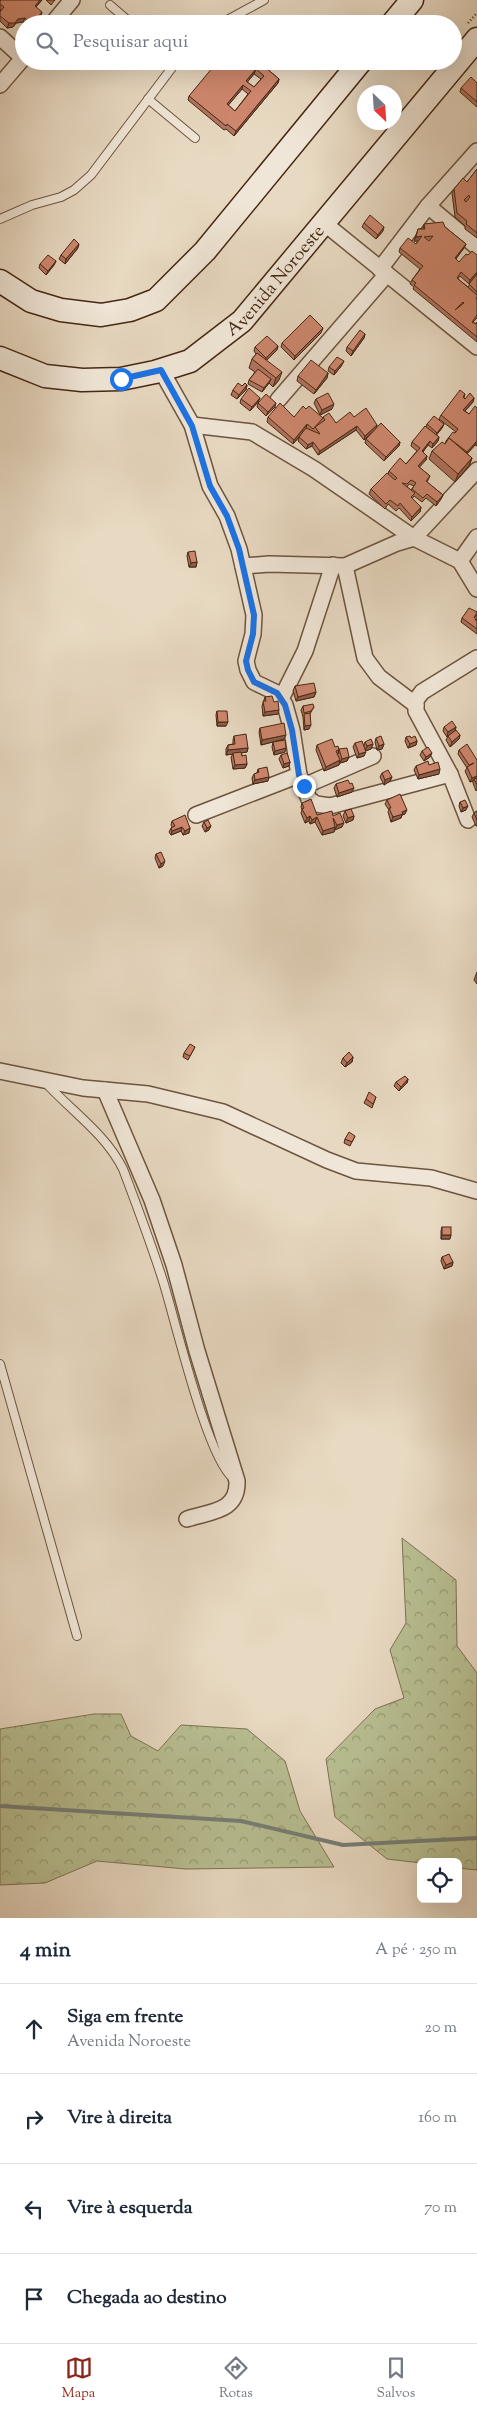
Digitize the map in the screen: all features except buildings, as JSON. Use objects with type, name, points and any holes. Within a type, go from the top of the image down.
[{"type":"street","points":[[60,15],[72,0]]},
{"type":"street","points":[[401,15],[412,0]]},
{"type":"street","points":[[0,37],[15,51]]},
{"type":"street","name":"Avenida Noroeste","points":[[462,55],[477,39]]},
{"type":"street","points":[[0,85],[15,67]]},
{"type":"street","points":[[0,281],[31,301],[62,310],[101,315],[130,310],[156,300],[204,251],[354,70]]},
{"type":"street","name":"Avenida Noroeste","points":[[0,358],[46,376],[82,380],[121,379],[190,361],[242,321],[448,70]]},
{"type":"street","points":[[278,400],[384,272],[428,206],[477,151]]},
{"type":"street","points":[[428,206],[477,247]]},
{"type":"street","points":[[324,223],[477,347]]},
{"type":"street","points":[[161,370],[192,426],[210,486],[227,516],[244,566],[254,615],[253,634],[246,661],[248,670],[254,682],[277,693],[281,700],[292,730],[302,780],[309,798],[316,804],[330,806],[450,774]]},
{"type":"street","points":[[192,426],[252,432],[314,469],[414,538],[460,561],[477,589]]},
{"type":"street","points":[[244,566],[339,565],[397,542],[414,538],[477,470]]},
{"type":"street","points":[[460,561],[477,537]]},
{"type":"street","points":[[281,700],[305,651],[339,565]]},
{"type":"street","points":[[339,565],[365,658],[379,677],[416,705]]},
{"type":"street","points":[[468,820],[450,774],[416,711],[416,705],[422,692],[477,658]]},
{"type":"street","points":[[196,815],[373,756]]},
{"type":"street","points":[[0,1071],[83,1088],[148,1094],[223,1112],[327,1160],[356,1171],[431,1178],[477,1190]]},
{"type":"street","points":[[105,1090],[152,1200],[171,1256],[197,1351],[237,1481],[238,1495],[230,1506],[187,1519]]},
{"type":"lane","points":[[236,15],[264,0]]},
{"type":"lane","points":[[110,5],[122,15]]},
{"type":"lane","points":[[0,219],[74,190],[90,175],[170,70]]},
{"type":"lane","points":[[148,99],[195,138]]},
{"type":"lane","points":[[43,1080],[115,1154],[140,1212],[163,1281],[200,1410],[221,1464],[227,1473],[237,1481]]},
{"type":"lane","points":[[0,1364],[77,1636]]},
{"type":"green space","points":[[402,1538],[456,1580],[457,1646],[477,1673],[477,1870],[462,1868],[462,1858],[417,1858],[417,1863],[387,1859],[335,1817],[326,1759],[375,1709],[404,1698],[390,1650],[406,1623]]},
{"type":"green space","points":[[94,1714],[121,1714],[131,1736],[158,1751],[181,1725],[247,1729],[285,1761],[300,1811],[334,1867],[186,1869],[97,1861],[45,1883],[0,1885],[0,1729]]},
{"type":"waterway","points":[[0,1806],[241,1821],[343,1845],[477,1838]]},
{"type":"route","points":[[121,379],[161,370],[192,426],[197,449],[210,486],[227,516],[244,566],[254,615],[253,634],[246,661],[248,670],[254,682],[277,693],[285,705],[292,730],[299,775],[304,786]]}]
